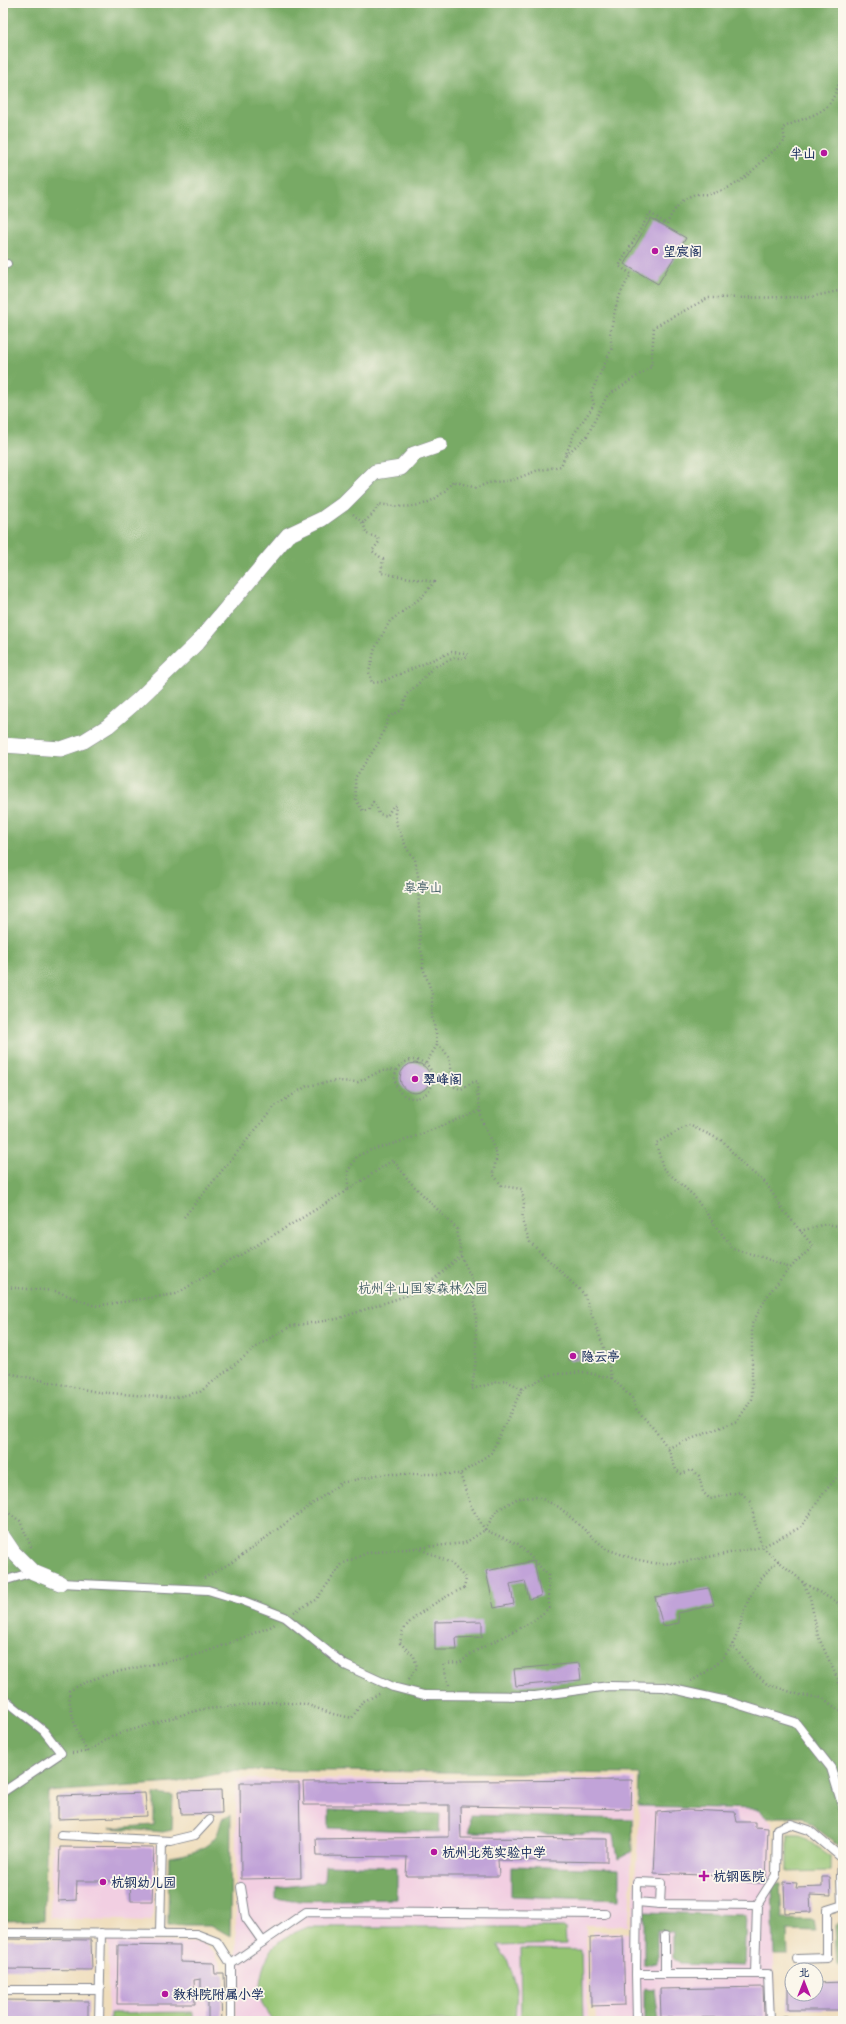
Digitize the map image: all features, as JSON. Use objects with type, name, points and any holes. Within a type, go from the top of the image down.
[{"type":"street","points":[[3,745],[61,749],[84,741],[108,726],[138,700],[197,642],[288,535],[322,519],[343,504],[375,472],[401,468],[414,454],[440,445]]},
{"type":"street","points":[[3,1537],[13,1552],[33,1572],[60,1583]]},
{"type":"lane","points":[[3,1581],[33,1572]]},
{"type":"lane","points":[[60,1583],[208,1590],[241,1600],[285,1616],[346,1665],[393,1687],[424,1695],[535,1696],[609,1686],[664,1687],[727,1701],[796,1722],[831,1768],[843,1808]]},
{"type":"lane","points":[[3,1698],[44,1731],[61,1753],[3,1792]]},
{"type":"lane","points":[[61,1835],[170,1841],[195,1835],[209,1820]]},
{"type":"lane","points":[[755,1974],[757,1905],[776,1875],[777,1829],[791,1824],[809,1830],[842,1858],[842,1905],[827,1910],[827,1958],[797,1959]]},
{"type":"lane","points":[[160,1933],[162,1841]]},
{"type":"lane","points":[[637,2021],[637,1882],[661,1883],[660,1904]]},
{"type":"lane","points":[[241,1887],[246,1918],[263,1942]]},
{"type":"lane","points":[[637,1902],[660,1904],[757,1905]]},
{"type":"lane","points":[[231,1964],[306,1912],[605,1914]]},
{"type":"lane","points":[[3,1933],[196,1934],[217,1942],[231,1964],[231,2021]]},
{"type":"lane","points":[[99,2021],[101,1933]]},
{"type":"lane","points":[[666,1936],[666,1974]]},
{"type":"lane","points":[[636,1974],[768,1974],[770,2021]]},
{"type":"lane","points":[[3,1990],[99,1990]]},
{"type":"path","points":[[363,523],[373,514],[379,504],[407,508],[425,504],[453,481],[476,488],[488,483],[513,480],[536,471],[561,466],[566,455],[568,444],[594,405],[592,393],[612,348],[610,334],[616,306],[620,292],[632,274],[619,266],[650,214],[667,224],[670,216],[679,204],[693,195],[709,194],[735,184],[748,175],[759,166],[769,153],[785,141],[783,128],[822,111],[833,98],[842,69],[843,57]]},
{"type":"path","points":[[566,455],[587,436],[607,396],[651,367],[654,327],[708,298],[810,297],[843,290]]},
{"type":"path","points":[[343,504],[363,523],[367,534],[378,538],[380,542],[372,551],[382,559],[381,573],[434,582],[423,596],[390,621],[375,648],[369,672],[372,683],[381,682],[450,652],[465,653],[468,655],[465,658],[454,658],[432,668],[408,694],[402,710],[389,717],[379,742],[354,778],[356,800],[363,811],[369,809],[373,802],[376,804],[379,814],[387,816],[393,806],[396,806],[395,813],[397,825],[407,849],[415,859],[418,876],[420,922],[418,935],[423,968],[432,993],[432,1016],[437,1045],[426,1063]]},
{"type":"path","points":[[437,1045],[445,1050],[452,1068],[450,1080],[455,1087],[461,1090],[475,1080],[478,1082],[482,1122],[497,1156],[493,1174],[502,1186],[522,1190],[524,1204],[522,1221],[530,1242],[584,1294],[606,1353],[612,1378],[632,1398],[636,1409],[654,1429],[668,1448],[676,1470],[682,1474],[691,1470],[699,1476],[703,1492],[710,1499],[740,1492],[751,1502],[762,1547],[802,1581],[843,1606]]},
{"type":"path","points":[[412,1059],[426,1063],[432,1072],[433,1084],[430,1090],[420,1097],[408,1097],[397,1090],[394,1083],[396,1070],[400,1065],[412,1059]]},
{"type":"path","points":[[184,1216],[252,1137],[275,1106],[307,1086],[336,1081],[358,1082],[381,1071],[396,1070]]},
{"type":"path","points":[[348,1190],[348,1171],[357,1156],[371,1150],[406,1140],[480,1111]]},
{"type":"path","points":[[668,1448],[737,1421],[752,1399],[752,1324],[769,1293],[790,1268],[813,1246],[800,1231],[766,1183],[743,1165],[722,1141],[689,1125],[656,1143],[663,1168],[693,1195],[733,1248],[790,1268]]},
{"type":"path","points":[[3,1287],[56,1292],[95,1306],[176,1294],[348,1190],[393,1160],[410,1182],[457,1229],[461,1256],[473,1281],[476,1315],[476,1358],[472,1390],[505,1380],[522,1389]]},
{"type":"path","points":[[800,1231],[826,1224],[843,1227]]},
{"type":"path","points":[[3,1372],[97,1392],[172,1398],[200,1392],[259,1345],[291,1326],[337,1319],[420,1292],[461,1256]]},
{"type":"path","points":[[582,1352],[606,1353]]},
{"type":"path","points":[[186,1589],[234,1561],[341,1483],[381,1474],[460,1474],[491,1453],[522,1389],[549,1375],[583,1372],[612,1378]]},
{"type":"path","points":[[87,1752],[75,1729],[70,1708],[69,1691],[84,1682],[148,1664],[195,1655],[270,1628],[285,1616],[316,1600],[342,1564],[367,1553],[465,1543],[485,1530],[496,1511],[518,1498],[538,1497],[558,1507],[606,1548],[635,1559],[658,1564],[682,1562],[762,1547],[801,1528],[822,1495],[843,1471]]},
{"type":"path","points":[[452,1696],[442,1664],[460,1663],[472,1653],[535,1620],[549,1608],[548,1575],[518,1544],[485,1530],[471,1506],[460,1474]]},
{"type":"path","points":[[3,1509],[20,1521],[32,1548],[33,1572]]},
{"type":"path","points":[[61,1753],[87,1752],[112,1736],[198,1710],[273,1702],[305,1704],[333,1714],[352,1718],[362,1702],[411,1678],[417,1667],[414,1656],[400,1643],[403,1631],[420,1614],[449,1595],[464,1588],[466,1579],[450,1563],[419,1548]]},
{"type":"path","points":[[674,1689],[703,1674],[726,1655],[737,1635],[749,1599],[766,1571],[779,1560]]},
{"type":"path","points":[[802,1581],[810,1597],[818,1636],[839,1682],[843,1685]]},
{"type":"path","points":[[732,1644],[754,1673],[767,1684],[800,1695],[823,1698],[837,1709],[843,1710]]},
{"type":"shaded area","name":"杭州北苑实验中学","points":[[635,1778],[629,1926],[586,1925],[588,2021],[236,2021],[236,1779]]},
{"type":"shaded area","name":"杭钢医院","points":[[638,1806],[758,1809],[772,1822],[775,2021],[596,2021],[592,1931],[631,1933],[640,1815]]},
{"type":"shaded area","name":"杭钢幼儿园","points":[[53,1843],[157,1846],[152,1921],[50,1918]]},
{"type":"shaded area","name":"教科院附属小学","points":[[108,1940],[202,1943],[214,1952],[222,1967],[222,2021],[108,2021]]},
{"type":"green space","name":"皋亭山","points":[[3,3],[843,3],[843,1849],[802,1817],[767,1817],[758,1809],[638,1806],[639,1774],[237,1770],[173,1783],[48,1792],[44,1920],[3,1921]]},
{"type":"green space","points":[[154,1794],[173,1796],[172,1830],[163,1832],[110,1828],[154,1825]]},
{"type":"green space","points":[[329,1810],[440,1814],[439,1832],[329,1828]]},
{"type":"green space","points":[[231,1815],[230,1936],[211,1925],[168,1925],[169,1857],[194,1852],[206,1846],[216,1835],[222,1819]]},
{"type":"green space","points":[[470,1815],[632,1819],[633,1851],[618,1859],[614,1834],[469,1832]]},
{"type":"green space","points":[[787,1835],[800,1835],[831,1857],[831,1871],[787,1872]]},
{"type":"green space","points":[[325,1865],[397,1867],[397,1899],[292,1901],[276,1898],[276,1888],[324,1882]]},
{"type":"green space","points":[[511,1866],[619,1869],[619,1900],[511,1896]]},
{"type":"green space","points":[[772,1884],[780,1884],[782,1919],[814,1920],[816,1932],[787,1931],[788,1955],[774,1955]]},
{"type":"green space","points":[[644,1912],[746,1915],[744,1966],[680,1964],[673,1958],[673,1932],[657,1930],[657,1963],[644,1965]]},
{"type":"green space","points":[[843,1916],[843,1968],[837,1965],[835,1925]]},
{"type":"green space","points":[[308,1927],[565,1927],[566,1944],[497,1946],[507,1959],[517,1988],[515,2021],[273,2021],[264,2008],[260,1997],[260,1982],[264,1966],[270,1952],[281,1940]]},
{"type":"green space","points":[[520,1949],[581,1950],[583,2021],[521,2021]]},
{"type":"green space","points":[[644,1988],[655,1989],[659,2021],[644,2021]]},
{"type":"green space","points":[[193,2012],[193,2021],[110,2021],[110,2013]]},
{"type":"building","name":"望宸阁","points":[[651,218],[686,238],[658,284],[624,264]]},
{"type":"building","name":"翠峰阁","points":[[415,1063],[426,1067],[430,1078],[426,1089],[415,1093],[404,1089],[400,1078],[404,1067]]},
{"type":"building","name":"隐云亭","points":[[569,1352],[578,1352],[578,1360],[569,1360]]},
{"type":"building","points":[[534,1561],[541,1596],[529,1599],[525,1581],[510,1584],[514,1604],[494,1608],[486,1571]]},
{"type":"building","points":[[709,1588],[714,1605],[678,1613],[679,1623],[663,1626],[655,1597]]},
{"type":"building","points":[[482,1621],[482,1637],[456,1638],[457,1650],[435,1650],[435,1622]]},
{"type":"building","points":[[579,1663],[581,1680],[516,1686],[514,1669]]},
{"type":"building","points":[[632,1780],[631,1809],[460,1806],[461,1838],[607,1839],[607,1862],[498,1860],[499,1876],[406,1876],[407,1857],[317,1856],[316,1839],[449,1837],[449,1805],[304,1805],[303,1782]]},
{"type":"building","points":[[240,1783],[299,1783],[301,1878],[241,1879]]},
{"type":"building","points":[[221,1790],[222,1813],[181,1814],[179,1791]]},
{"type":"building","points":[[145,1793],[147,1816],[58,1819],[58,1796]]},
{"type":"building","points":[[687,1810],[735,1812],[737,1822],[755,1822],[755,1827],[768,1828],[766,1883],[747,1883],[747,1877],[654,1873],[657,1812]]},
{"type":"building","points":[[60,1847],[154,1848],[152,1901],[131,1901],[130,1881],[77,1881],[76,1900],[58,1901]]},
{"type":"building","points":[[822,1877],[830,1877],[831,1896],[810,1895],[811,1912],[785,1913],[784,1882],[797,1883],[796,1888],[822,1887]]},
{"type":"building","points":[[623,1936],[625,2005],[591,2006],[590,1938]]},
{"type":"building","points":[[3,1939],[91,1940],[92,1970],[3,1969]]},
{"type":"building","name":"教科院附属小学","points":[[118,1945],[180,1946],[180,1962],[214,1963],[215,1974],[224,1974],[225,1999],[221,1999],[222,2021],[208,2021],[208,1999],[201,1999],[201,1979],[194,1980],[195,2004],[117,2004]]},
{"type":"building","points":[[843,1982],[843,2010],[788,2010],[788,2002],[824,2002],[824,1983]]},
{"type":"building","points":[[763,1987],[764,2017],[661,2018],[660,1989]]},
{"type":"building","points":[[3,2000],[88,2001],[88,2021],[3,2021]]},
{"type":"place","name":"半山","points":[[824,153]]},
{"type":"place","name":"望宸阁","points":[[655,251]]},
{"type":"place","name":"翠峰阁","points":[[415,1079]]},
{"type":"place","name":"隐云亭","points":[[573,1356]]},
{"type":"place","name":"杭州北苑实验中学","points":[[434,1852]]},
{"type":"place","name":"杭钢医院","points":[[704,1876]]},
{"type":"place","name":"杭钢幼儿园","points":[[103,1882]]},
{"type":"place","name":"教科院附属小学","points":[[165,1994]]},
{"type":"park label","name":"杭州半山国家森林公园","points":[[423,1288]]}]
